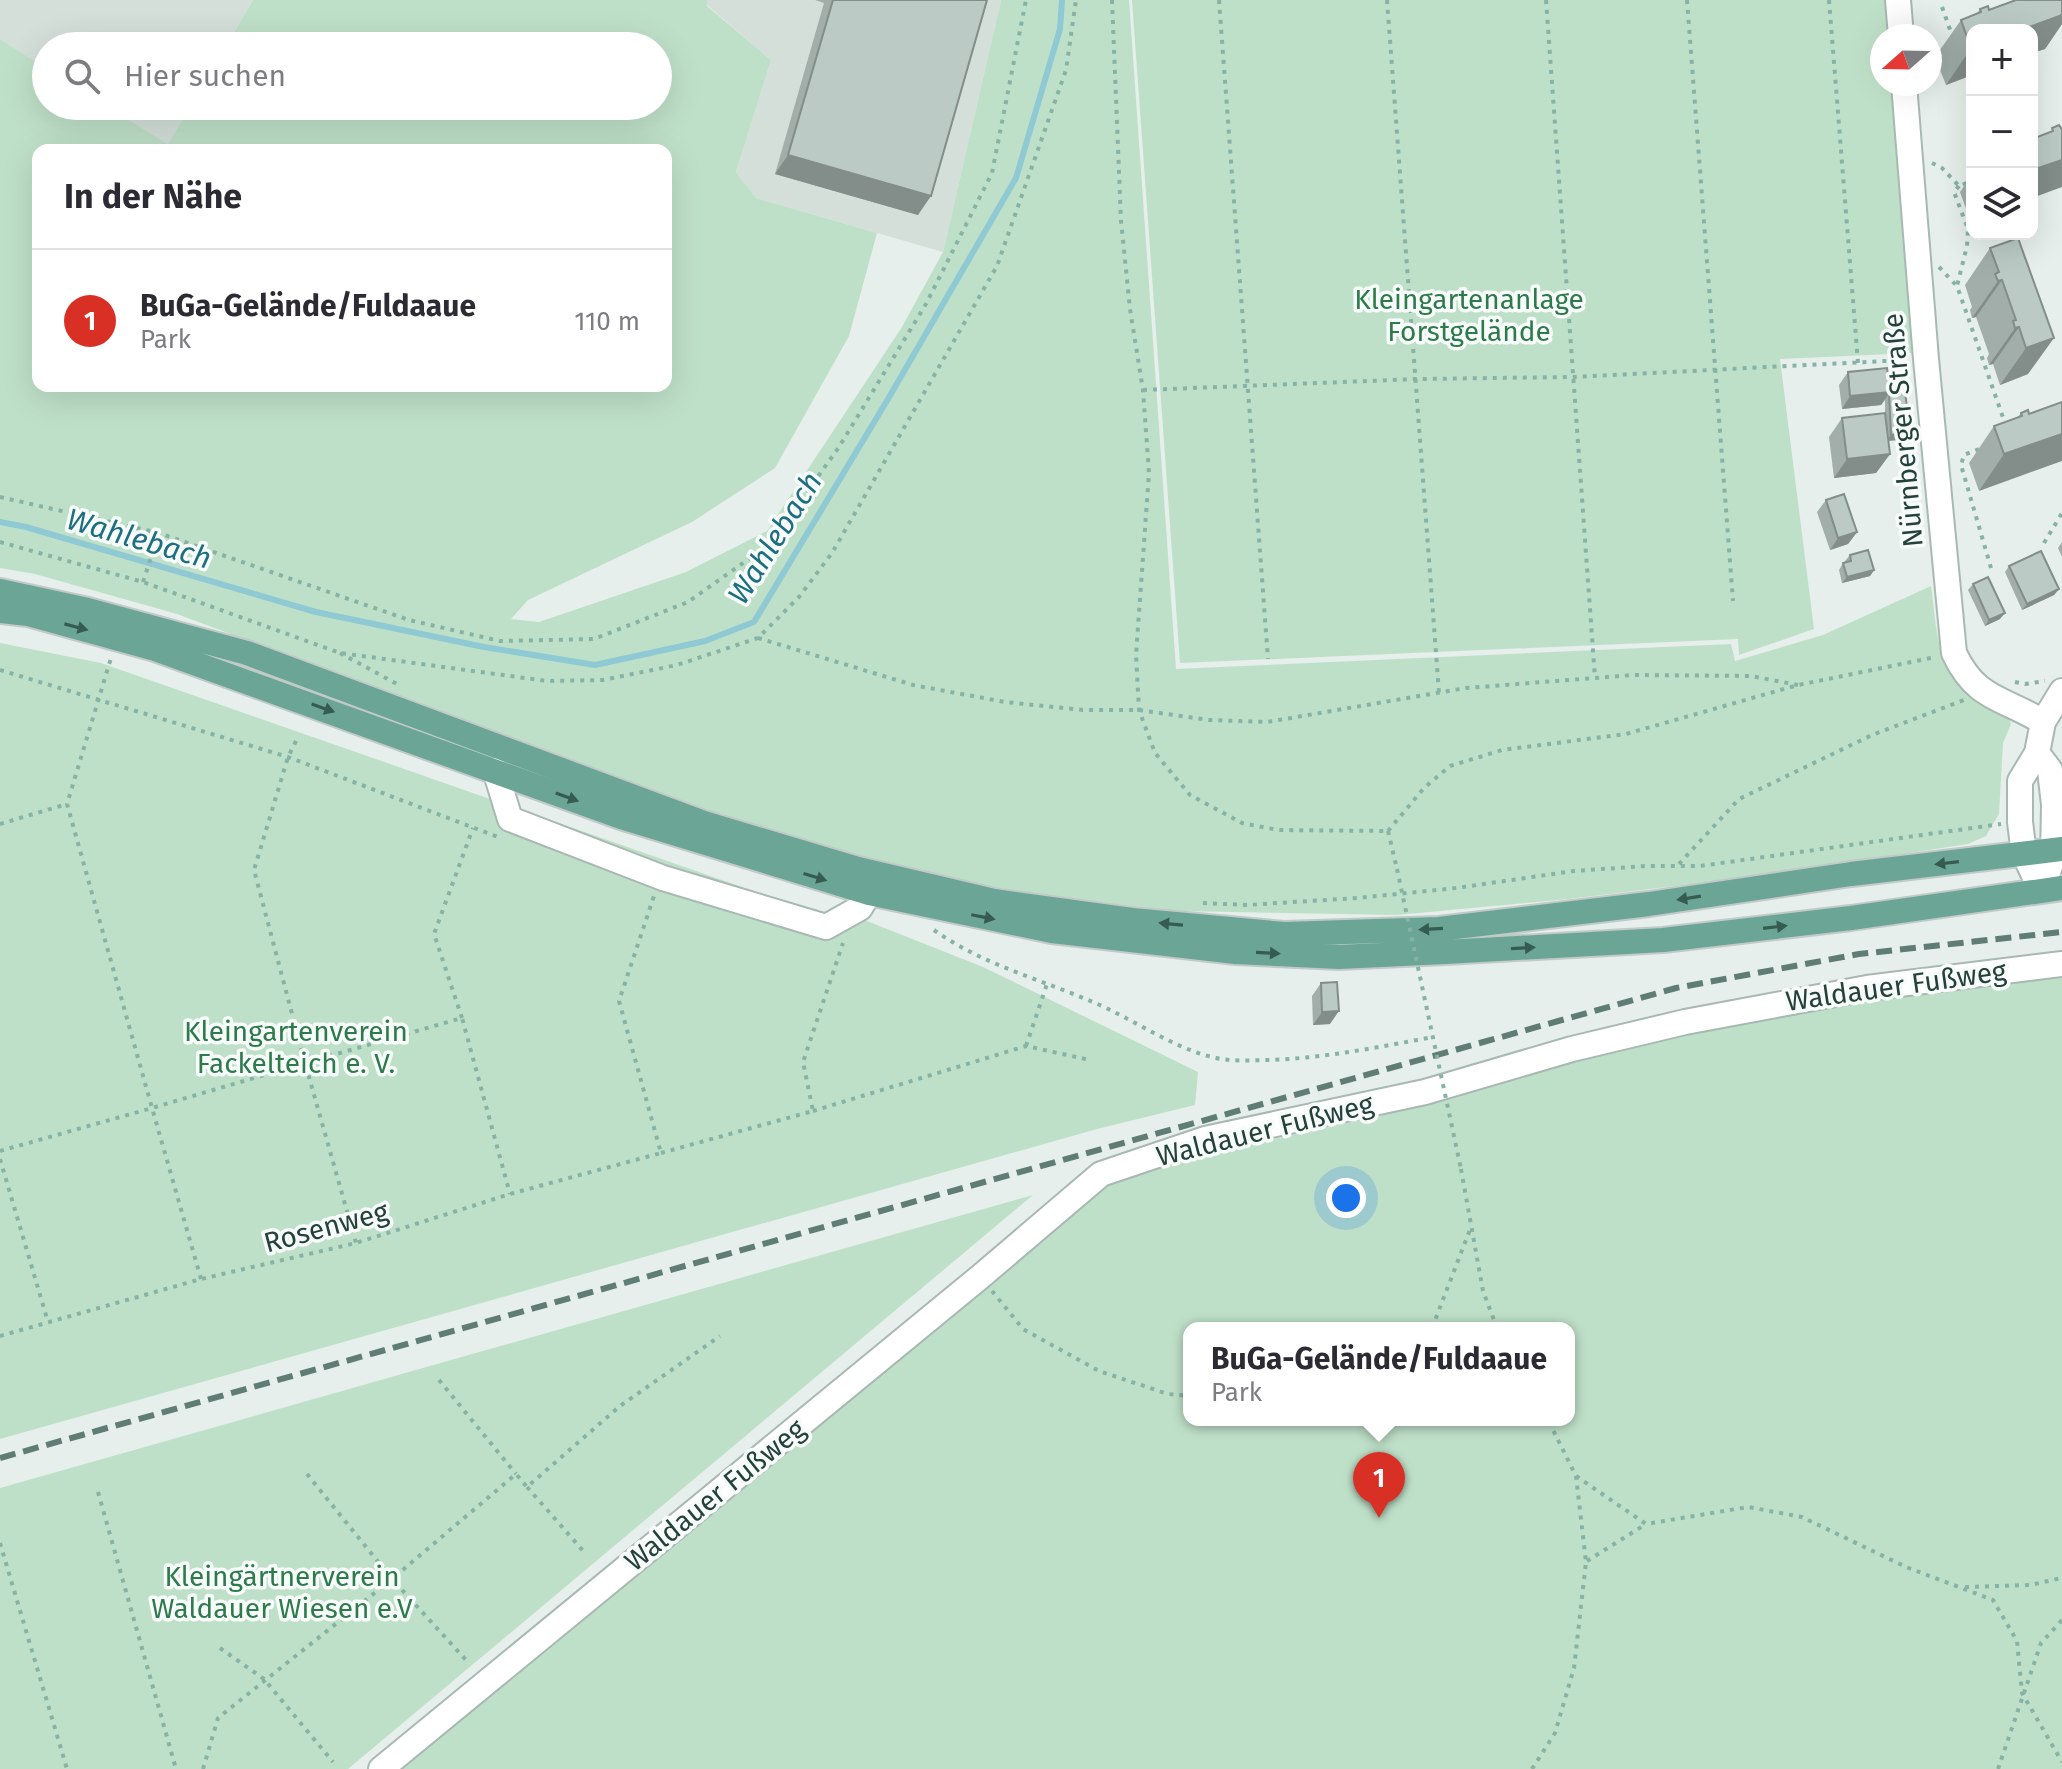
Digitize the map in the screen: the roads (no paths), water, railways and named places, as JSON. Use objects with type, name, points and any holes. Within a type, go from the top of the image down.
[{"type":"main road","points":[[0,591],[88,610],[247,653],[704,823],[858,869],[994,901],[1132,920],[1284,934],[1439,929],[2057,850]]},
{"type":"main road","points":[[0,611],[28,614],[155,649],[621,817],[869,893],[1052,931],[1236,952],[1339,957],[1663,940],[1851,918],[2052,889]]},
{"type":"street","points":[[1898,0],[1900,24]]},
{"type":"street","name":"Nürnberger Straße","points":[[1905,96],[1954,653],[1963,674],[1981,691],[2043,722]]},
{"type":"street","points":[[2052,889],[2053,859],[2057,850],[2043,722],[2057,686]]},
{"type":"street","points":[[495,770],[510,819],[663,878],[826,927],[860,908],[869,893]]},
{"type":"street","points":[[2050,770],[2020,781],[2020,822],[2024,854],[2052,889]]},
{"type":"street","name":"Waldauer Fußweg","points":[[381,1769],[1101,1174],[1205,1139],[1425,1092],[1572,1049],[1740,1010],[1867,988],[2062,964]]},
{"type":"waterway","name":"Wahlebach","points":[[0,522],[316,612],[484,647],[595,665],[705,641],[754,622],[1016,178],[1060,29],[1062,0]]},
{"type":"railway","points":[[0,1458],[1676,988],[1859,954],[2062,932]]},
{"type":"place","name":"BuGa-Gelände/Fuldaaue","points":[[1379,1518]]},
{"type":"park label","name":"Kleingartenanlage Forstgelände","points":[[1469,315]]},
{"type":"park label","name":"Kleingartenverein Fackelteich e. V.","points":[[296,1047]]},
{"type":"park label","name":"Kleingärtnerverein Waldauer Wiesen e.V","points":[[282,1592]]}]
